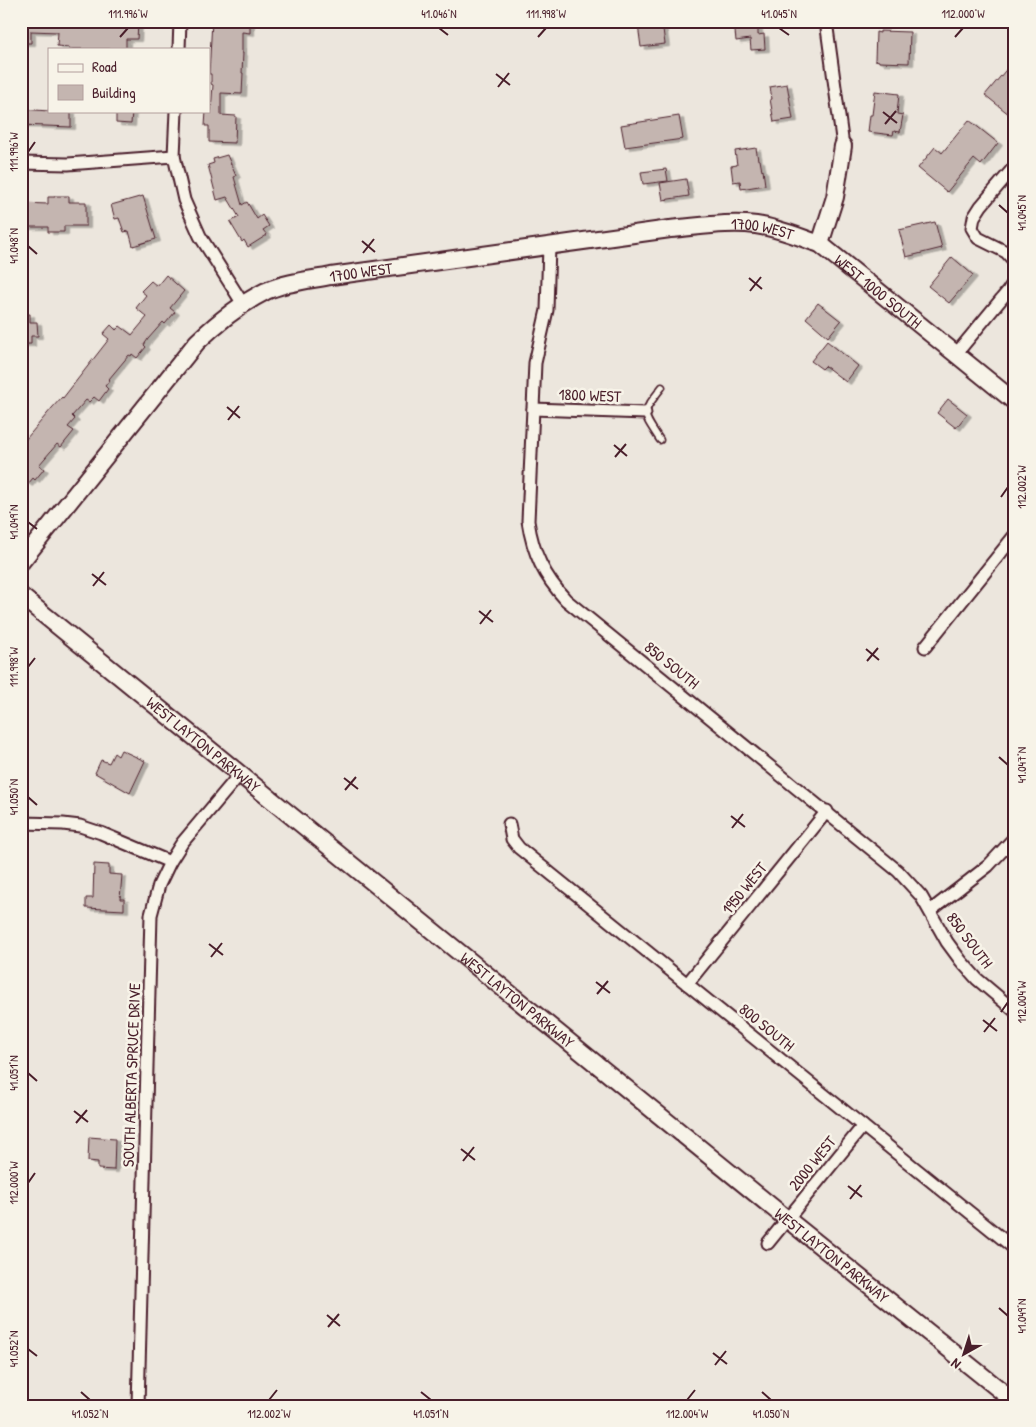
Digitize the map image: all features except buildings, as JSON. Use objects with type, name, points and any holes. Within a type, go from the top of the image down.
[{"type":"street","points":[[179,48],[180,21]]},
{"type":"street","points":[[830,22],[843,146]]},
{"type":"street","points":[[176,112],[174,156],[184,200],[200,236],[243,304]]},
{"type":"street","name":"WEST 1000 SOUTH","points":[[843,146],[835,197],[820,244],[1015,402]]},
{"type":"street","points":[[21,163],[68,164],[174,156]]},
{"type":"street","points":[[1015,166],[981,206],[974,217],[972,228],[978,238],[1006,252],[1015,262]]},
{"type":"street","name":"1700 WEST","points":[[21,562],[197,342],[221,320],[243,304],[267,291],[323,277],[670,229],[724,224],[755,225],[786,232],[820,244]]},
{"type":"street","name":"850 SOUTH","points":[[549,246],[547,310],[535,363],[528,521],[535,552],[548,578],[566,600],[827,811],[898,871],[921,896],[940,930],[961,961],[977,979],[1015,1011]]},
{"type":"street","points":[[956,354],[1015,280]]},
{"type":"street","name":"1800 WEST","points":[[533,409],[645,413]]},
{"type":"street","points":[[925,647],[1015,536]]},
{"type":"street","name":"WEST LAYTON PARKWAY","points":[[21,596],[787,1220],[1015,1402]]},
{"type":"street","name":"SOUTH ALBERTA SPRUCE DRIVE","points":[[138,1406],[152,915],[159,885],[170,862],[182,843],[240,774]]},
{"type":"street","name":"1950 WEST","points":[[688,984],[827,811]]},
{"type":"street","points":[[21,823],[80,826],[101,832],[170,862]]},
{"type":"street","name":"800 SOUTH","points":[[509,824],[512,839],[519,848],[1015,1249]]},
{"type":"street","points":[[930,911],[988,866],[1015,837]]},
{"type":"street","name":"2000 WEST","points":[[768,1243],[863,1126]]},
{"type":"lane","points":[[660,440],[645,413],[647,407],[662,387]]}]
